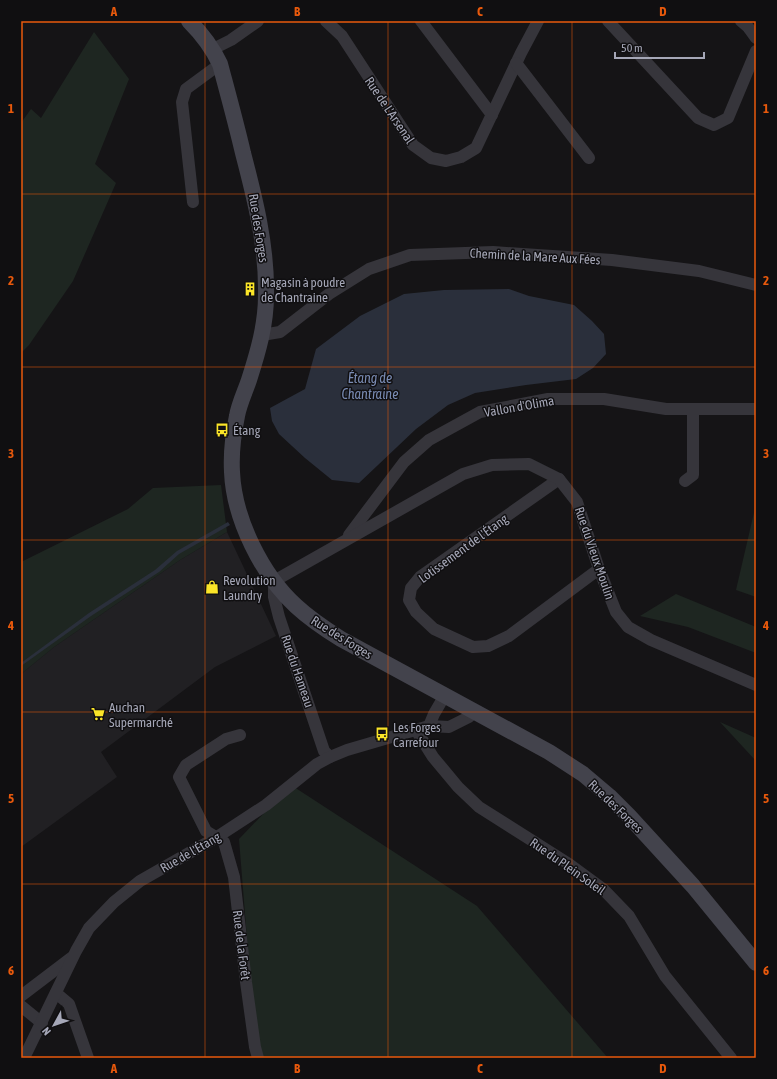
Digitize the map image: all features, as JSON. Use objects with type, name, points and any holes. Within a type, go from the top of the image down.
[{"type":"main road","name":"Rue des Forges","points":[[189,21],[202,34],[213,49],[220,64],[255,198],[263,243],[266,314],[262,335],[237,415],[232,448],[232,473],[238,507],[248,536],[259,558],[274,581],[295,605],[316,623],[341,639],[549,752],[583,774],[609,796],[693,886],[756,964]]},
{"type":"street","points":[[213,49],[231,40],[258,21]]},
{"type":"street","name":"Rue de L'Arsenal","points":[[326,21],[342,36],[413,145],[431,158],[446,161],[461,157],[476,148],[516,63],[538,21]]},
{"type":"street","points":[[421,21],[492,116]]},
{"type":"street","points":[[608,21],[698,118],[714,125],[728,118],[756,51]]},
{"type":"street","points":[[741,21],[748,27],[756,38]]},
{"type":"street","points":[[516,63],[589,158]]},
{"type":"street","points":[[193,202],[182,102],[186,89],[220,64]]},
{"type":"street","name":"Chemin de la Mare Aux Fées","points":[[262,335],[280,332],[329,294],[369,269],[410,255],[493,252],[612,260],[699,271],[756,285]]},
{"type":"street","name":"Vallon d'Olima","points":[[274,581],[346,539],[404,462],[429,440],[480,412],[548,398],[604,399],[666,409],[756,409]]},
{"type":"street","points":[[685,481],[693,475],[693,409]]},
{"type":"street","name":"Rue du Vieux Moulin","points":[[346,539],[464,474],[492,464],[529,464],[559,479],[577,502],[599,570],[616,612],[628,627],[651,640],[756,685]]},
{"type":"street","name":"Lotissement de l'Étang","points":[[559,479],[420,577],[411,588],[409,600],[416,612],[434,629],[473,647],[488,646],[509,636],[599,570]]},
{"type":"street","name":"Rue du Hameau","points":[[274,581],[274,597],[279,617],[324,751],[330,757]]},
{"type":"street","points":[[429,726],[445,695]]},
{"type":"street","name":"Rue de l'Étang","points":[[24,1058],[73,957],[89,928],[114,902],[140,881],[217,837],[266,806],[317,764],[330,757],[346,750],[429,726],[448,727],[469,717],[474,711]]},
{"type":"street","name":"Rue du Plein Soleil","points":[[416,730],[433,757],[458,787],[479,807],[569,864],[603,889],[629,916],[665,976],[731,1058]]},
{"type":"street","name":"Rue de la Forêt","points":[[240,736],[226,739],[186,765],[179,777],[206,831],[224,842],[234,877],[246,982],[255,1047],[258,1058]]},
{"type":"street","points":[[21,996],[73,957]]},
{"type":"street","points":[[56,993],[69,1004],[88,1058]]},
{"type":"street","points":[[21,1006],[42,1023]]},
{"type":"shaded area","points":[[94,32],[129,79],[95,164],[116,183],[73,281],[29,345],[21,353],[21,123],[31,109],[41,118]]},
{"type":"shaded area","points":[[221,485],[227,532],[180,560],[54,647],[21,674],[21,562],[128,509],[153,488]]},
{"type":"shaded area","points":[[756,504],[756,597],[736,590]]},
{"type":"shaded area","points":[[227,532],[276,636],[215,667],[101,752],[117,777],[21,847],[21,674],[54,647],[180,560]]},
{"type":"shaded area","points":[[676,594],[756,627],[756,653],[688,627],[640,616]]},
{"type":"shaded area","points":[[720,722],[756,738],[756,761]]},
{"type":"shaded area","points":[[291,785],[477,906],[608,1058],[260,1058],[254,1026],[239,839]]},
{"type":"water","name":"Étang de Chantraine","points":[[509,289],[529,296],[574,305],[604,334],[606,354],[593,368],[576,379],[475,393],[448,405],[416,429],[359,483],[332,480],[279,434],[272,421],[270,408],[305,389],[316,349],[360,316],[404,294],[444,290]]},
{"type":"water","points":[[228,522],[230,525],[179,554],[159,572],[91,616],[21,666],[21,663],[89,613],[155,570],[177,551]]},
{"type":"place","name":"Magasin à poudre de Chantraine","points":[[250,289]]},
{"type":"place","name":"Étang","points":[[222,430]]},
{"type":"place","name":"Revolution Laundry","points":[[212,587]]},
{"type":"place","name":"Auchan Supermarché","points":[[98,714]]},
{"type":"place","name":"Les Forges Carrefour","points":[[382,734]]}]
